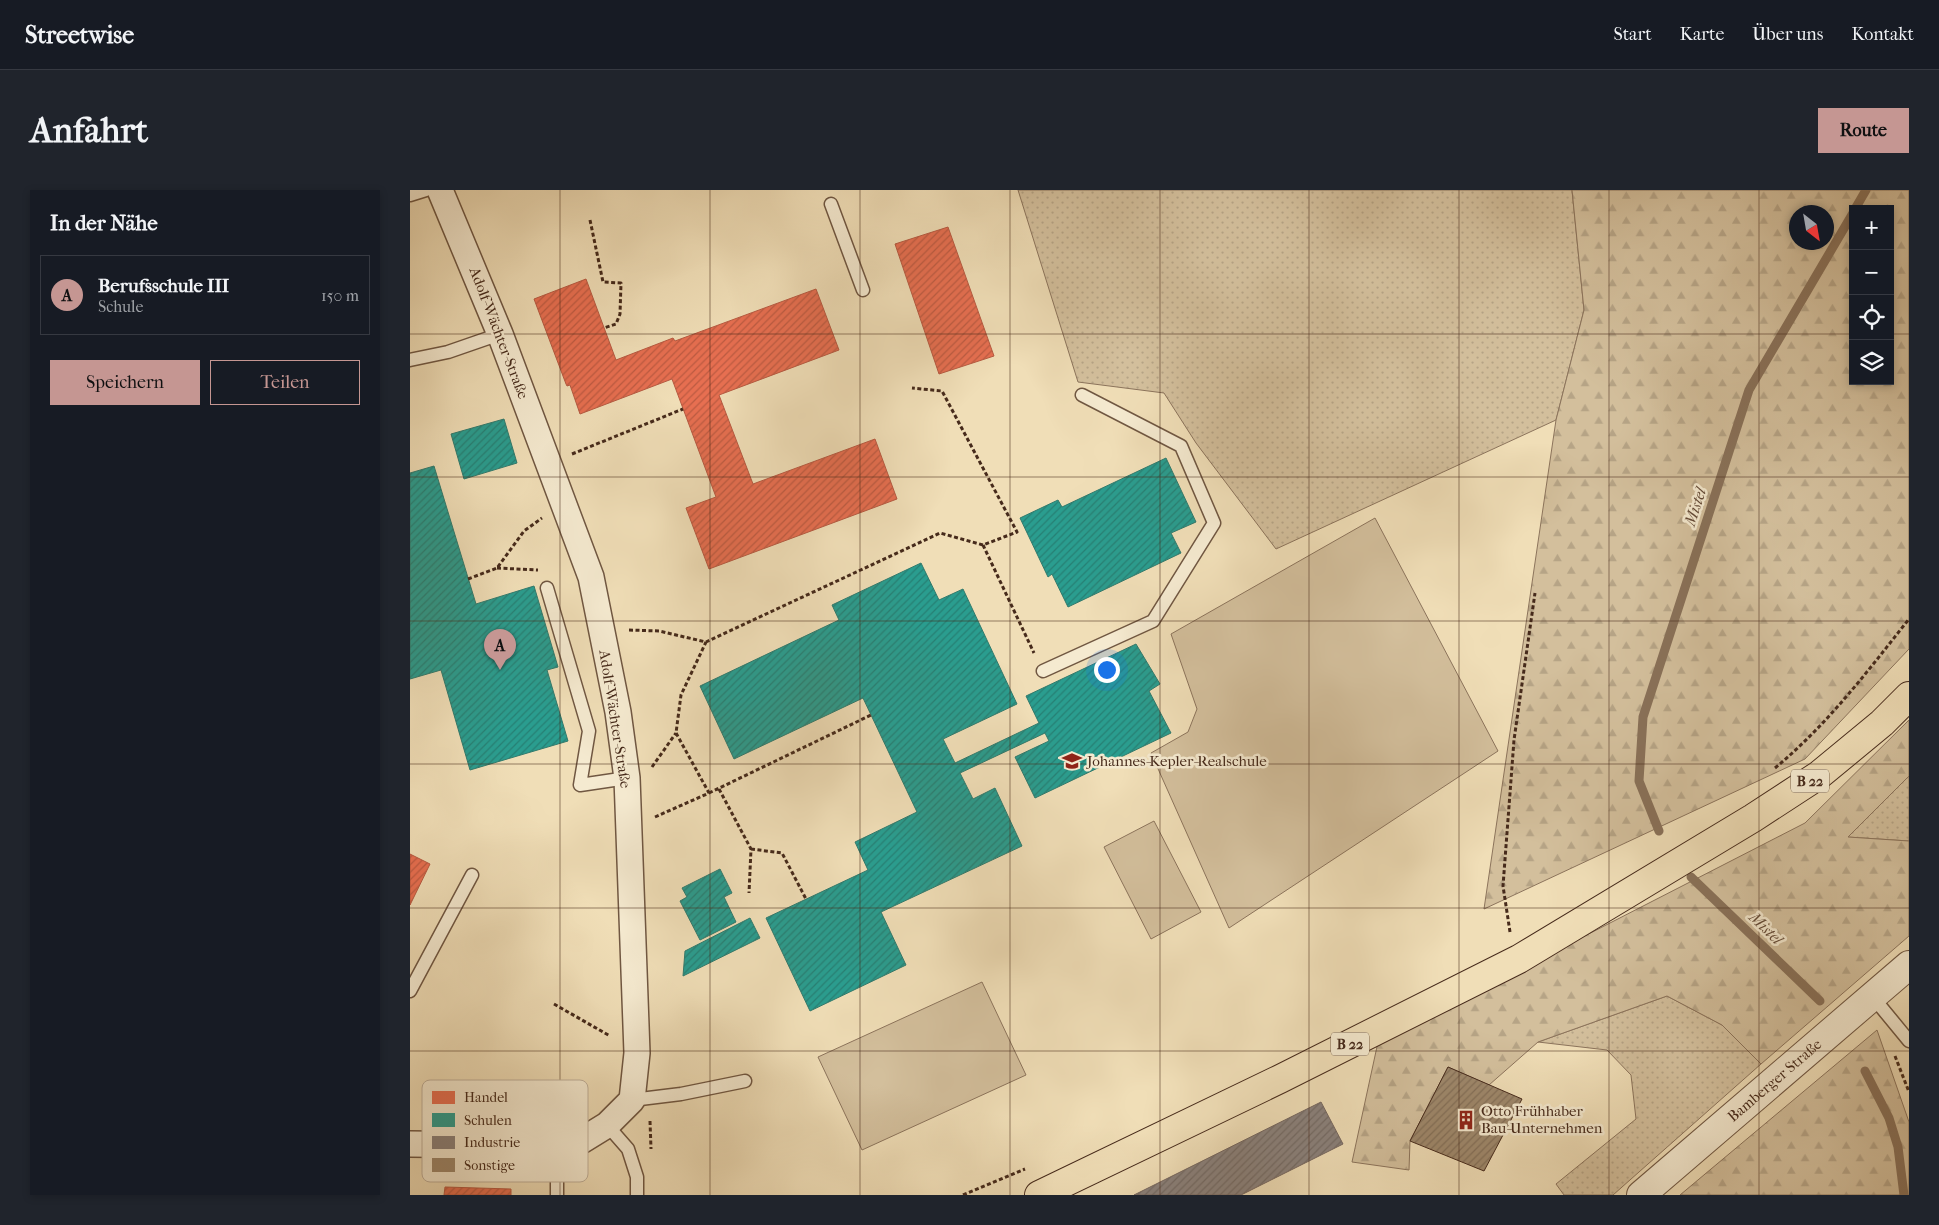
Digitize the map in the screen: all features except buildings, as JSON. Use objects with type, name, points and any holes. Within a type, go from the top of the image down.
[{"type":"main road","name":"B 22","points":[[1039,1195],[1280,1079],[1519,959],[1700,850],[1819,775],[1882,723],[1909,696]]},
{"type":"street","name":"Adolf-Wächter-Straße","points":[[440,190],[500,334],[591,578],[618,712],[627,778],[637,1052],[632,1100]]},
{"type":"street","name":"Bamberger Straße","points":[[1641,1195],[1909,965]]},
{"type":"street","points":[[588,1137],[607,1126],[632,1100]]},
{"type":"lane","points":[[410,195],[426,190]]},
{"type":"lane","points":[[830,204],[863,290]]},
{"type":"lane","points":[[410,360],[448,352],[500,334]]},
{"type":"lane","points":[[1043,672],[1153,621],[1214,523],[1181,446],[1082,395]]},
{"type":"lane","points":[[547,588],[589,730],[580,785],[627,778]]},
{"type":"lane","points":[[410,991],[472,875]]},
{"type":"lane","points":[[1872,996],[1908,1038]]},
{"type":"lane","points":[[632,1100],[681,1094],[745,1081]]},
{"type":"lane","points":[[607,1126],[628,1149],[637,1177],[637,1195]]},
{"type":"lane","points":[[557,1182],[557,1195]]},
{"type":"path","points":[[590,220],[603,282],[621,283],[620,314],[616,324],[604,328]]},
{"type":"path","points":[[601,630],[659,630],[706,642],[940,533],[983,545],[1017,532],[942,391],[912,388]]},
{"type":"path","points":[[548,463],[683,409]]},
{"type":"path","points":[[468,578],[497,568],[524,531],[564,504]]},
{"type":"path","points":[[983,545],[1043,672]]},
{"type":"path","points":[[1519,959],[1510,933],[1503,886],[1514,740],[1535,593]]},
{"type":"path","points":[[1772,770],[1800,747],[1850,695],[1909,619]]},
{"type":"path","points":[[627,778],[645,777],[676,733],[681,695],[706,642]]},
{"type":"path","points":[[629,822],[649,820],[871,715]]},
{"type":"path","points":[[676,733],[709,793]]},
{"type":"path","points":[[719,788],[751,849],[749,893]]},
{"type":"path","points":[[751,849],[782,853],[806,898]]},
{"type":"path","points":[[554,1004],[637,1052]]},
{"type":"path","points":[[963,1195],[1033,1166]]},
{"type":"green space","points":[[1018,190],[1572,190],[1584,310],[1556,420],[1276,549],[1196,443],[1164,393],[1078,382]]},
{"type":"green space","points":[[1572,190],[1909,190],[1909,649],[1805,759],[1484,909],[1556,420],[1584,310]]},
{"type":"green space","points":[[1375,518],[1498,751],[1229,928],[1151,753],[1188,732],[1197,709],[1171,634]]},
{"type":"green space","points":[[1909,720],[1909,776],[1848,837],[1909,841],[1909,936],[1761,1064],[1722,1025],[1667,996],[1538,1042],[1489,1085],[1448,1067],[1410,1141],[1409,1170],[1352,1162],[1378,1042],[1805,823]]},
{"type":"green space","points":[[1909,776],[1909,841],[1847,837]]},
{"type":"green space","points":[[1154,821],[1201,912],[1151,939],[1104,847]]},
{"type":"green space","points":[[982,982],[1026,1075],[862,1150],[818,1057]]},
{"type":"green space","points":[[1667,996],[1722,1025],[1761,1064],[1613,1195],[1564,1195],[1556,1184],[1636,1119],[1631,1075],[1607,1050],[1538,1042]]},
{"type":"green space","points":[[1877,1030],[1909,1122],[1909,1195],[1680,1195]]},
{"type":"waterway","name":"Mistel","points":[[1857,205],[1866,190]]},
{"type":"waterway","name":"Mistel","points":[[1659,831],[1639,781],[1643,717],[1749,390],[1849,220]]},
{"type":"waterway","name":"Mistel","points":[[1691,877],[1820,1001]]},
{"type":"waterway","name":"Mistel","points":[[1865,1071],[1889,1118],[1898,1147],[1904,1195]]},
{"type":"place","name":"Berufsschule III","points":[[500,670]]},
{"type":"place","name":"Johannes-Kepler-Realschule","points":[[1072,761]]},
{"type":"place","name":"Otto Frühhaber Bau-Unternehmen","points":[[1466,1120]]}]
